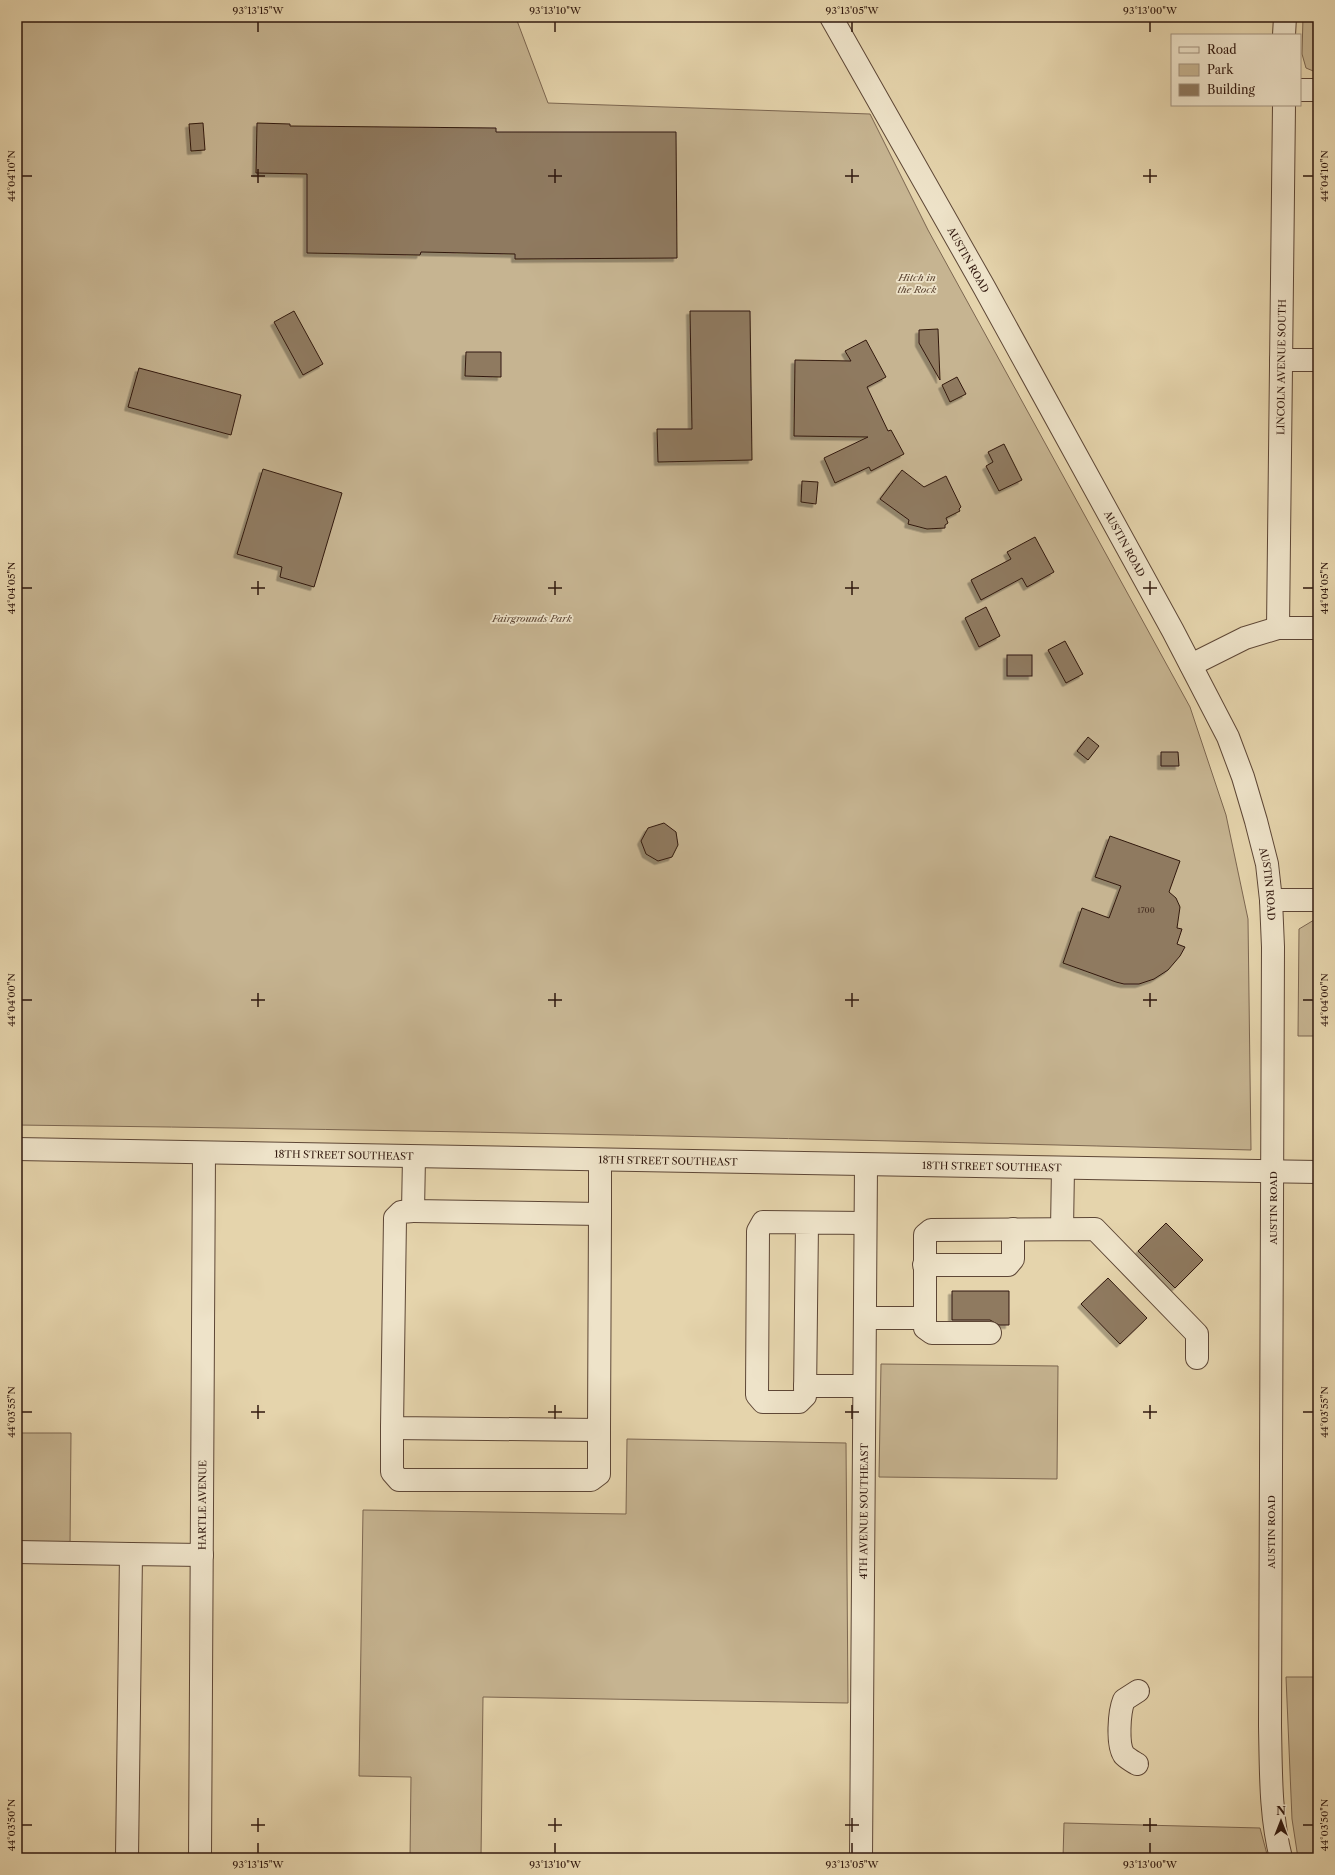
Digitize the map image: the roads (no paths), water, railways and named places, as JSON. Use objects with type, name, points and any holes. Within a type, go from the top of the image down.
[{"type":"street","name":"AUSTIN ROAD","points":[[831,17],[988,294],[1191,665],[1228,737],[1243,777],[1263,850],[1271,900],[1273,947],[1271,1784],[1274,1818],[1281,1858]]},
{"type":"street","points":[[1284,34],[1285,17]]},
{"type":"street","points":[[1301,90],[1318,90]]},
{"type":"street","name":"LINCOLN AVENUE SOUTH","points":[[1278,628],[1284,106]]},
{"type":"street","points":[[1281,360],[1318,360]]},
{"type":"street","points":[[1191,665],[1245,638],[1278,628],[1318,628]]},
{"type":"street","points":[[1271,900],[1318,900]]},
{"type":"street","name":"18TH STREET SOUTHEAST","points":[[17,1149],[1318,1172]]},
{"type":"street","name":"HARTLE AVENUE","points":[[200,1858],[204,1153]]},
{"type":"street","points":[[413,1212],[414,1157]]},
{"type":"street","points":[[600,1160],[600,1214],[599,1474],[591,1480],[399,1480],[392,1472],[396,1218],[401,1212],[600,1214]]},
{"type":"street","name":"4TH AVENUE SOUTHEAST","points":[[861,1858],[866,1165]]},
{"type":"street","points":[[1062,1229],[1063,1168]]},
{"type":"street","points":[[807,1223],[805,1396],[799,1402],[762,1402],[757,1395],[758,1231],[763,1222],[865,1223]]},
{"type":"street","points":[[924,1266],[1008,1265],[1013,1259],[1013,1229]]},
{"type":"street","points":[[990,1333],[932,1333],[925,1328],[925,1235],[931,1230],[1095,1229],[1196,1334],[1197,1358]]},
{"type":"street","points":[[865,1318],[925,1318]]},
{"type":"street","points":[[805,1386],[864,1386]]},
{"type":"street","points":[[392,1428],[599,1430]]},
{"type":"street","points":[[17,1552],[202,1555]]},
{"type":"street","points":[[127,1858],[131,1554]]},
{"type":"street","points":[[1137,1764],[1124,1754],[1120,1747],[1120,1717],[1124,1700],[1138,1691]]},
{"type":"park label","name":"Hitch in the Rock","points":[[917,282]]},
{"type":"park label","name":"Fairgrounds Park","points":[[532,618]]}]
